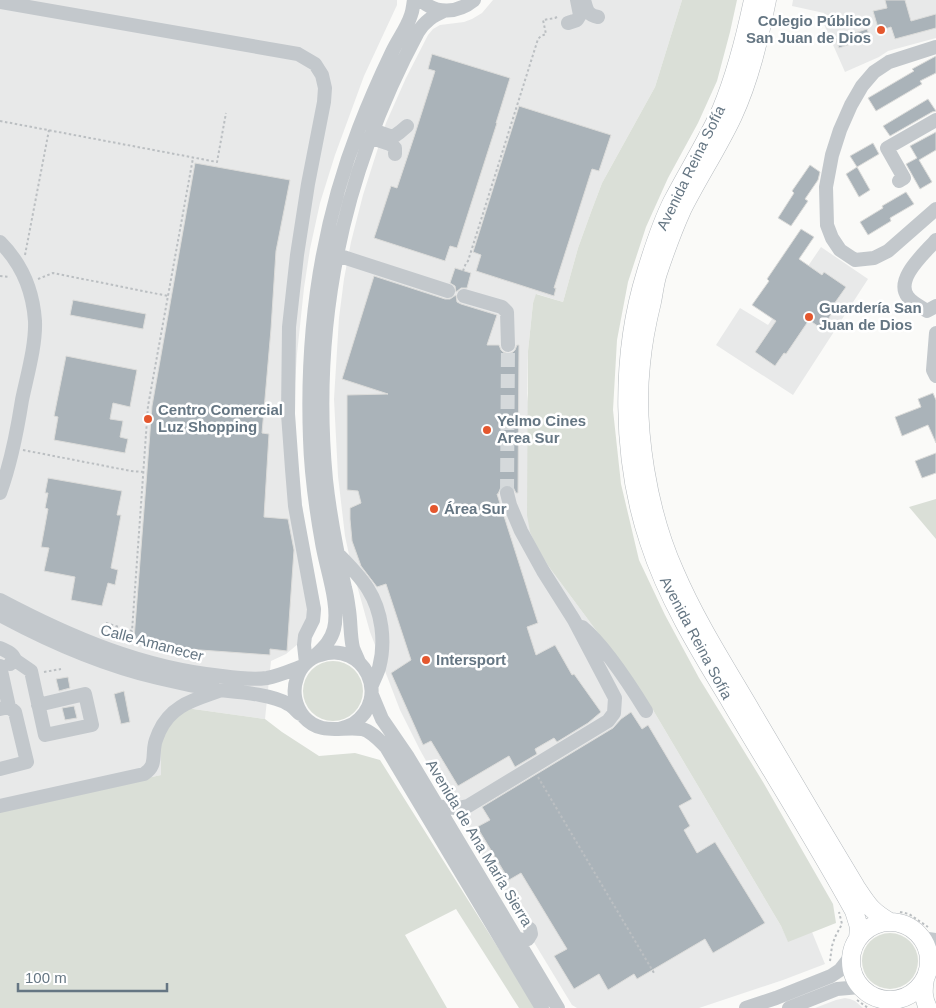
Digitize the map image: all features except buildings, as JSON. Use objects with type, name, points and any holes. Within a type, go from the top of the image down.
[{"type":"main road","name":"Avenida Reina Sofía","points":[[753,0],[736,72],[720,110],[671,204],[645,273],[635,319],[628,366],[627,414],[631,455],[637,499],[648,541],[677,610],[849,901],[859,927],[858,939]]},
{"type":"main road","name":"Avenida Reina Sofía","points":[[767,0],[749,74],[733,116],[682,210],[669,240],[658,274],[641,365],[640,413],[643,452],[650,495],[661,537],[689,604],[856,887],[876,914],[890,922]]},
{"type":"main road","points":[[928,1008],[923,991],[931,963],[926,948],[928,939],[899,923],[882,923],[868,929],[858,939],[853,947],[851,956],[851,968],[854,978],[860,987],[874,997],[897,1004],[900,999],[918,988],[931,963]]},
{"type":"street","points":[[304,717],[298,708],[294,686],[298,675],[308,662],[328,643],[334,628],[336,612],[317,514],[310,439],[310,358],[317,289],[328,230],[358,129],[411,16],[414,0]]},
{"type":"street","points":[[421,0],[433,8],[444,11]]},
{"type":"street","name":"Avenida de Ana María Sierra","points":[[474,0],[464,7],[444,11],[431,17],[418,32],[391,86],[371,134],[349,202],[337,255],[326,329],[323,397],[326,481],[337,554],[349,610],[353,648],[359,662],[369,676],[382,719],[438,806],[558,1008]]},
{"type":"street","points":[[565,19],[577,20],[580,15],[577,0]]},
{"type":"street","points":[[584,0],[588,12],[592,16],[598,17]]},
{"type":"street","points":[[0,2],[298,54],[315,64],[322,75],[325,88],[324,102],[308,184],[297,255],[289,327],[288,414],[295,506],[314,609],[313,620],[305,636],[304,645],[308,662]]},
{"type":"street","points":[[936,47],[889,62],[874,72],[862,86],[840,130],[832,159],[826,187],[827,225],[832,238],[840,250],[856,260],[874,258],[888,251],[936,209]]},
{"type":"street","points":[[899,181],[904,178],[887,148],[936,120]]},
{"type":"street","points":[[371,134],[393,137],[407,126]]},
{"type":"street","points":[[371,134],[395,148],[395,154]]},
{"type":"street","points":[[932,308],[911,301],[906,295],[904,288],[909,272],[936,240]]},
{"type":"street","points":[[0,242],[9,251],[23,274],[31,294],[35,322],[14,449],[0,493]]},
{"type":"street","points":[[337,255],[448,291]]},
{"type":"street","points":[[464,296],[502,307],[507,312],[508,345]]},
{"type":"street","points":[[936,333],[933,370],[936,376]]},
{"type":"street","points":[[438,806],[459,808],[468,806],[608,722],[614,713],[615,698],[574,620],[543,571],[521,531],[507,493]]},
{"type":"street","points":[[337,554],[368,588],[382,629],[379,668],[368,707],[361,717],[351,725],[339,729]]},
{"type":"street","name":"Calle Amanecer","points":[[0,600],[36,619],[88,642],[122,654],[202,674],[250,679],[269,678],[308,662]]},
{"type":"street","name":"Calle Amanecer","points":[[0,615],[74,651],[118,668],[199,687],[269,697],[288,704],[304,717]]},
{"type":"street","points":[[574,620],[591,634],[646,711]]},
{"type":"street","points":[[0,648],[12,654],[15,660],[31,671],[38,705],[45,735],[92,725],[85,694],[38,705]]},
{"type":"street","points":[[308,662],[326,653],[338,652],[349,655],[359,662]]},
{"type":"street","points":[[0,769],[27,762],[15,712],[5,708],[0,666],[10,664],[15,660]]},
{"type":"street","points":[[0,806],[144,774],[153,765],[155,741],[163,723],[172,713],[182,705],[222,690]]},
{"type":"street","name":"Avenida de Ana María Sierra","points":[[304,717],[320,727],[362,730],[375,736],[386,746],[542,1008]]},
{"type":"street","points":[[516,938],[528,939],[531,934],[530,929]]},
{"type":"street","points":[[529,959],[532,947],[540,939]]},
{"type":"street","points":[[822,995],[831,976],[840,970],[851,956]]},
{"type":"street","points":[[789,1008],[837,989],[860,987]]},
{"type":"street","points":[[746,1008],[822,995]]},
{"type":"path","points":[[463,271],[468,261],[538,39],[546,34],[543,20],[565,19]]},
{"type":"path","points":[[0,121],[217,162],[226,113]]},
{"type":"path","points":[[24,260],[49,130]]},
{"type":"path","points":[[106,623],[132,631],[148,406],[193,158]]},
{"type":"path","points":[[34,281],[53,273],[168,296]]},
{"type":"path","points":[[14,449],[144,472]]},
{"type":"path","points":[[529,769],[532,774],[537,775],[654,973]]},
{"type":"path","points":[[830,963],[832,946],[842,924],[838,913],[839,909],[849,901]]},
{"type":"shaded area","name":"Centro Comercial Luz Shopping","points":[[0,0],[397,0],[397,5],[364,76],[335,155],[320,203],[304,288],[294,398],[296,440],[304,521],[321,610],[320,622],[315,629],[286,654],[271,661],[265,719],[186,708],[161,741],[161,775],[0,810]]},
{"type":"shaded area","name":"Área Sur","points":[[493,0],[682,0],[655,87],[602,183],[578,248],[563,302],[537,294],[533,303],[528,351],[527,394],[549,567],[653,710],[781,926],[788,941],[812,932],[825,964],[699,1008],[577,1008],[572,1005],[448,800],[400,710],[370,632],[345,536],[338,476],[334,399],[339,318],[344,279],[363,195],[386,123],[428,35],[440,25],[472,19],[482,13]]},
{"type":"shaded area","points":[[682,0],[737,0],[717,81],[698,123],[668,178],[646,227],[628,282],[617,340],[613,410],[621,484],[639,560],[665,615],[699,678],[763,782],[833,904],[836,923],[788,942],[781,926],[653,710],[549,567],[536,546],[530,532],[527,515],[528,351],[533,303],[536,294],[563,302],[578,248],[602,183],[655,87]]},
{"type":"shaded area","name":"Colegio Público San Juan de Dios","points":[[793,0],[936,0],[936,38],[888,51],[845,72],[823,22],[824,13],[792,6]]},
{"type":"shaded area","name":"Guardería San Juan de Dios","points":[[821,247],[868,279],[793,395],[716,345],[740,308],[768,325]]},
{"type":"shaded area","points":[[936,499],[936,539],[909,507]]},
{"type":"shaded area","points":[[327,661],[339,661],[350,666],[358,674],[363,685],[361,703],[350,716],[339,721],[327,721],[316,716],[308,708],[303,697],[303,685],[308,674],[316,666]]},
{"type":"shaded area","points":[[186,708],[265,719],[319,756],[355,753],[380,760],[536,1008],[519,1008],[456,909],[405,935],[447,1008],[0,1008],[0,810],[161,775],[161,741],[170,725]]},
{"type":"shaded area","points":[[884,933],[896,933],[906,937],[914,945],[918,961],[914,977],[906,985],[896,989],[884,989],[874,985],[866,977],[862,967],[862,955],[866,945],[874,937]]},
{"type":"shaded area","points":[[845,998],[855,1001],[863,1008],[815,1008],[836,1000]]},
{"type":"tunnel","points":[[507,493],[508,345]]},
{"type":"place","name":"Colegio Público San Juan de Dios","points":[[881,30]]},
{"type":"place","name":"Guardería San Juan de Dios","points":[[809,317]]},
{"type":"place","name":"Centro Comercial Luz Shopping","points":[[148,419]]},
{"type":"place","name":"Yelmo Cines Area Sur","points":[[487,430]]},
{"type":"place","name":"Área Sur","points":[[434,509]]},
{"type":"place","name":"Intersport","points":[[426,660]]}]
